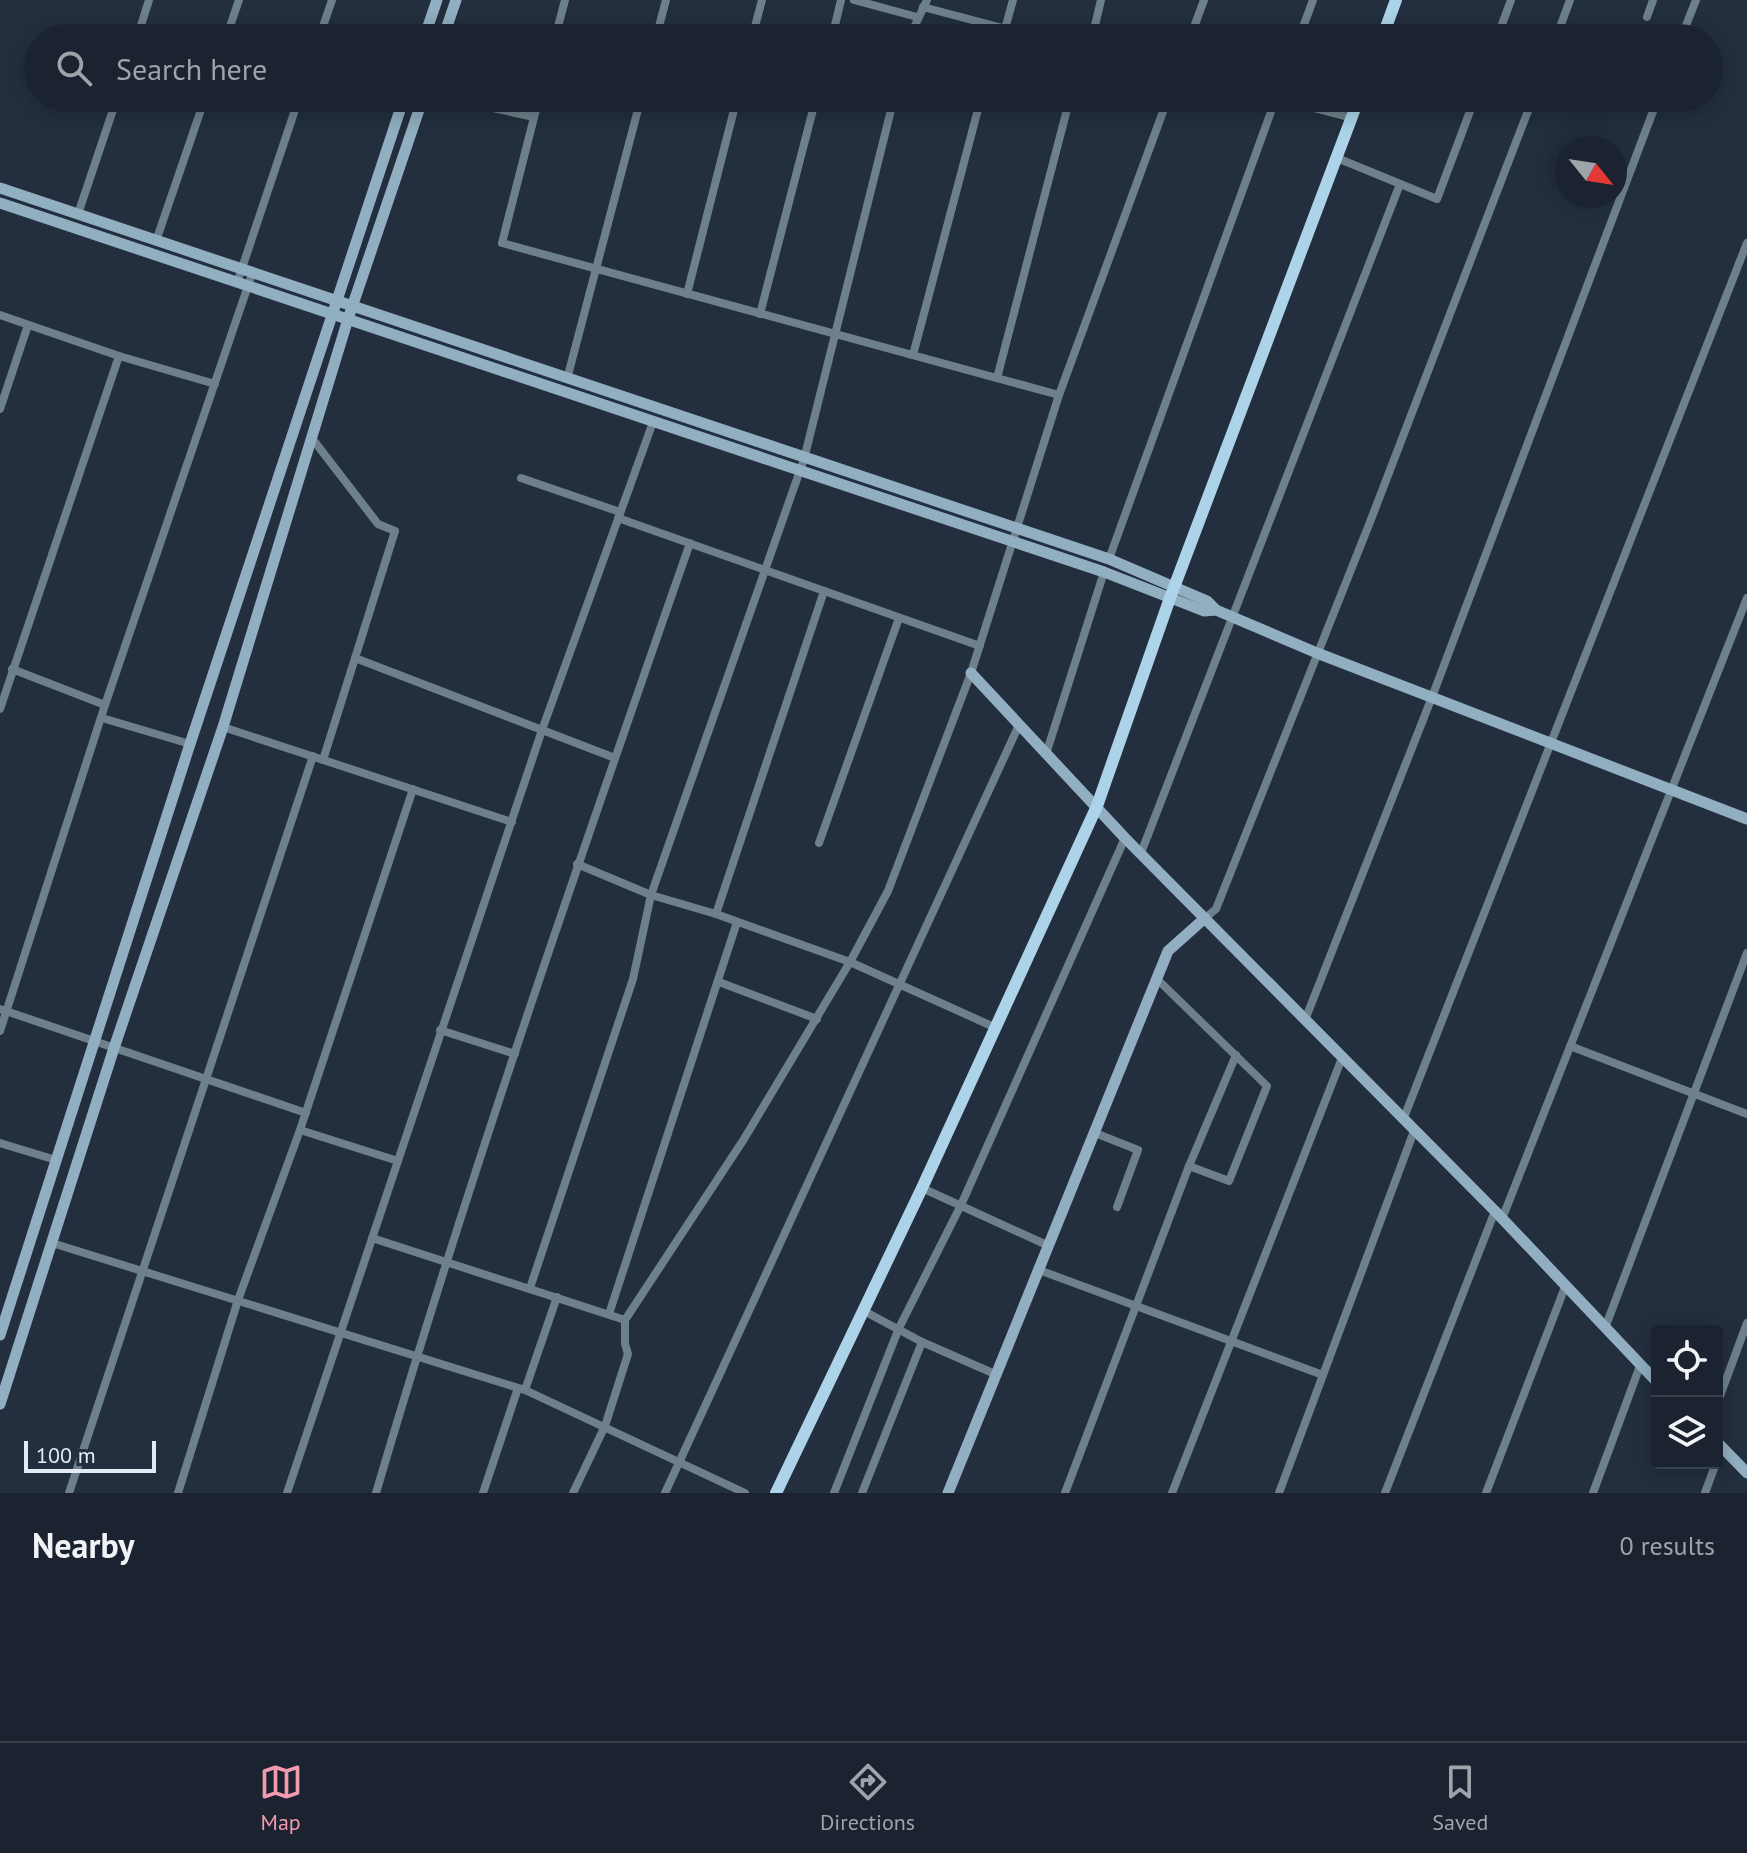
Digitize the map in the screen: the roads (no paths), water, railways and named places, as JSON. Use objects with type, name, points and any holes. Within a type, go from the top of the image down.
[{"type":"main road","points":[[429,24],[437,0]]},
{"type":"main road","points":[[448,24],[456,0]]},
{"type":"main road","points":[[1387,24],[1396,0]]},
{"type":"main road","points":[[0,1335],[190,744],[399,112]]},
{"type":"main road","points":[[0,1404],[114,1048],[223,727],[352,306],[418,112]]},
{"type":"main road","points":[[776,1493],[922,1188],[1097,806],[1172,593],[1354,112]]},
{"type":"main road","points":[[0,188],[1109,559],[1172,593]]},
{"type":"main road","points":[[0,203],[799,472],[1104,572],[1207,601],[1216,610],[1317,653],[1747,819]]},
{"type":"main road","points":[[971,673],[1125,838],[1498,1215],[1651,1376]]},
{"type":"main road","points":[[948,1493],[1168,951],[1205,918]]},
{"type":"main road","points":[[1723,1448],[1747,1473]]},
{"type":"street","points":[[141,24],[149,0]]},
{"type":"street","points":[[231,24],[239,0]]},
{"type":"street","points":[[320,0],[332,2],[324,24]]},
{"type":"street","points":[[559,24],[565,0]]},
{"type":"street","points":[[660,24],[666,0]]},
{"type":"street","points":[[756,24],[762,0]]},
{"type":"street","points":[[835,24],[841,0]]},
{"type":"street","points":[[854,0],[917,17]]},
{"type":"street","points":[[1004,24],[1013,0]]},
{"type":"street","points":[[1095,24],[1101,0]]},
{"type":"street","points":[[1195,24],[1204,0]]},
{"type":"street","points":[[1304,24],[1313,0]]},
{"type":"street","points":[[1502,24],[1511,0]]},
{"type":"street","points":[[1561,24],[1570,0]]},
{"type":"street","points":[[1647,17],[1653,0]]},
{"type":"street","points":[[1687,24],[1696,0]]},
{"type":"street","points":[[914,24],[925,3],[990,24]]},
{"type":"street","points":[[78,214],[112,112]]},
{"type":"street","points":[[156,241],[200,112]]},
{"type":"street","points":[[0,1031],[3,1010],[215,384],[295,112]]},
{"type":"street","points":[[511,112],[534,117]]},
{"type":"street","points":[[535,112],[502,243],[1059,395]]},
{"type":"street","points":[[567,379],[637,112]]},
{"type":"street","points":[[687,294],[733,112]]},
{"type":"street","points":[[760,314],[812,112]]},
{"type":"street","points":[[530,1288],[633,979],[651,895],[804,459],[891,112]]},
{"type":"street","points":[[913,355],[977,112]]},
{"type":"street","points":[[997,378],[1066,112]]},
{"type":"street","points":[[573,1493],[605,1426],[628,1354],[625,1320],[744,1139],[817,1019],[888,891],[971,673],[1059,395],[1163,112]]},
{"type":"street","points":[[1109,559],[1270,112]]},
{"type":"street","points":[[1329,112],[1352,118]]},
{"type":"street","points":[[1337,158],[1437,199],[1470,112]]},
{"type":"street","points":[[1205,918],[1216,909],[1370,522],[1528,112]]},
{"type":"street","points":[[1305,1020],[1432,697],[1653,112]]},
{"type":"street","points":[[1141,853],[1400,184]]},
{"type":"street","points":[[1403,1120],[1747,243]]},
{"type":"street","points":[[0,315],[119,356],[215,384]]},
{"type":"street","points":[[0,409],[28,325]]},
{"type":"street","points":[[0,709],[119,356]]},
{"type":"street","points":[[287,1493],[542,730],[653,422]]},
{"type":"street","points":[[311,437],[378,524],[395,531],[323,760]]},
{"type":"street","points":[[521,478],[690,543],[980,646]]},
{"type":"street","points":[[376,1493],[446,1261],[577,864],[690,543]]},
{"type":"street","points":[[1046,754],[1104,572]]},
{"type":"street","points":[[716,914],[824,591]]},
{"type":"street","points":[[1385,1493],[1570,1046],[1747,598]]},
{"type":"street","points":[[819,843],[899,618]]},
{"type":"street","points":[[355,658],[615,758]]},
{"type":"street","points":[[12,669],[105,705]]},
{"type":"street","points":[[102,718],[190,744]]},
{"type":"street","points":[[665,1493],[1019,725]]},
{"type":"street","points":[[223,727],[512,822]]},
{"type":"street","points":[[69,1493],[313,756]]},
{"type":"street","points":[[178,1493],[238,1300],[306,1113],[413,789]]},
{"type":"street","points":[[834,1493],[899,1328],[961,1205],[1125,838]]},
{"type":"street","points":[[577,864],[651,895],[716,914],[850,962],[994,1027]]},
{"type":"street","points":[[609,1314],[737,922]]},
{"type":"street","points":[[1605,1328],[1747,953]]},
{"type":"street","points":[[1157,979],[1267,1086],[1229,1181],[1189,1166]]},
{"type":"street","points":[[719,982],[817,1019]]},
{"type":"street","points":[[3,1010],[306,1113]]},
{"type":"street","points":[[440,1030],[515,1054]]},
{"type":"street","points":[[1570,1046],[1747,1114]]},
{"type":"street","points":[[1065,1493],[1189,1166],[1236,1055]]},
{"type":"street","points":[[1172,1493],[1342,1058]]},
{"type":"street","points":[[300,1130],[398,1161]]},
{"type":"street","points":[[1279,1493],[1414,1131]]},
{"type":"street","points":[[1095,1133],[1138,1150],[1117,1207]]},
{"type":"street","points":[[0,1143],[56,1160]]},
{"type":"street","points":[[922,1188],[1049,1246]]},
{"type":"street","points":[[372,1238],[625,1320]]},
{"type":"street","points":[[52,1243],[522,1389],[745,1493]]},
{"type":"street","points":[[1039,1270],[1323,1375]]},
{"type":"street","points":[[1486,1493],[1565,1287]]},
{"type":"street","points":[[483,1493],[557,1297]]},
{"type":"street","points":[[862,1310],[922,1342],[995,1374]]},
{"type":"street","points":[[1720,1397],[1747,1323]]},
{"type":"street","points":[[862,1493],[922,1342]]},
{"type":"street","points":[[1593,1493],[1640,1366]]},
{"type":"street","points":[[1705,1493],[1714,1469]]}]
